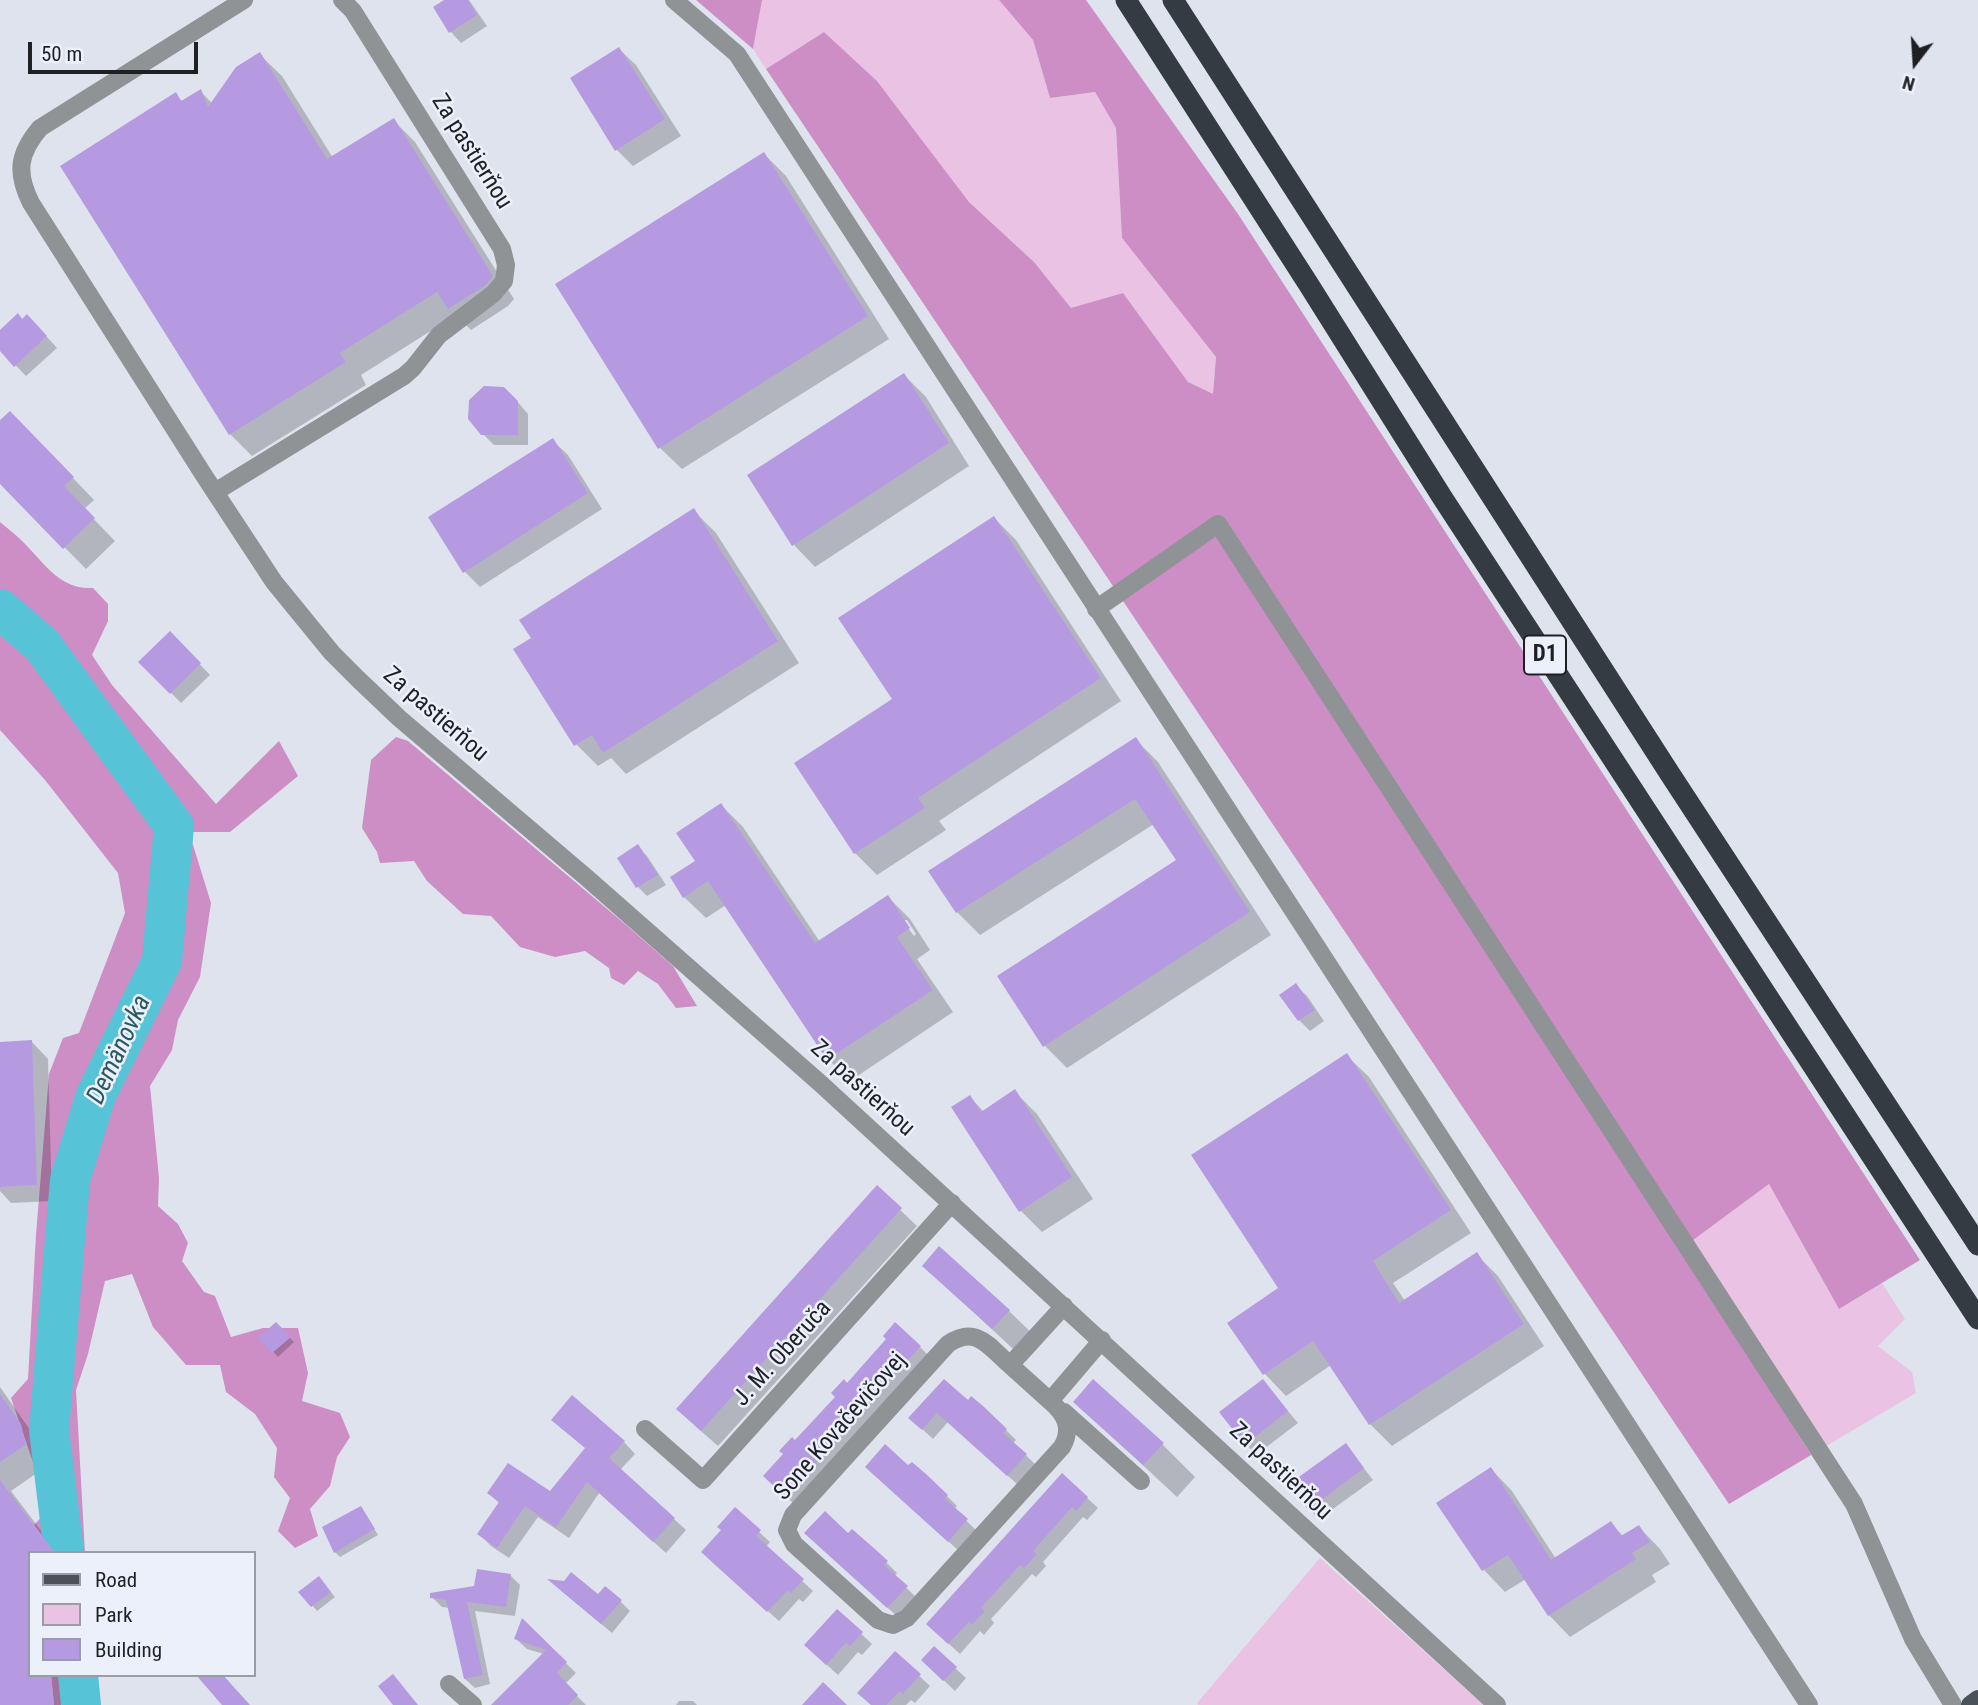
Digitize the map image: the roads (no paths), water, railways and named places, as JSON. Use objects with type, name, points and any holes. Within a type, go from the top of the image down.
[{"type":"highway","name":"D1","points":[[1126,0],[1442,497],[1978,1319]]},
{"type":"highway","name":"D1","points":[[1173,0],[1670,774],[1978,1245]]},
{"type":"main road","points":[[1970,1705],[1978,1699]]},
{"type":"street","name":"Za pastierňou","points":[[244,0],[40,128],[32,138],[21,163],[22,185],[215,492],[287,601],[358,679],[399,718],[746,1017],[1102,1340],[1497,1705]]},
{"type":"street","name":"Za pastierňou","points":[[215,492],[404,376],[439,335],[492,294],[504,281],[506,265],[502,249],[353,10],[342,0]]},
{"type":"street","points":[[674,0],[737,54],[1809,1705]]},
{"type":"street","points":[[1096,609],[1219,524],[1854,1504],[1913,1639],[1953,1705]]},
{"type":"street","name":"J. M. Oberuča","points":[[645,1429],[703,1480],[952,1203]]},
{"type":"street","points":[[1010,1365],[1064,1306]]},
{"type":"street","name":"Sone Kovačevičovej","points":[[1056,1405],[1068,1426],[1062,1447],[907,1618],[893,1625],[878,1620],[794,1544],[788,1530],[793,1515],[947,1344],[966,1335],[975,1335],[1056,1405],[1141,1481]]},
{"type":"street","points":[[1056,1405],[1102,1340]]},
{"type":"street","points":[[449,1684],[473,1705]]},
{"type":"waterway","name":"Demänovka","points":[[0,609],[42,645],[174,826],[162,961],[96,1095],[70,1180],[49,1430],[64,1551]]},
{"type":"waterway","name":"Demänovka","points":[[78,1677],[81,1705]]}]
